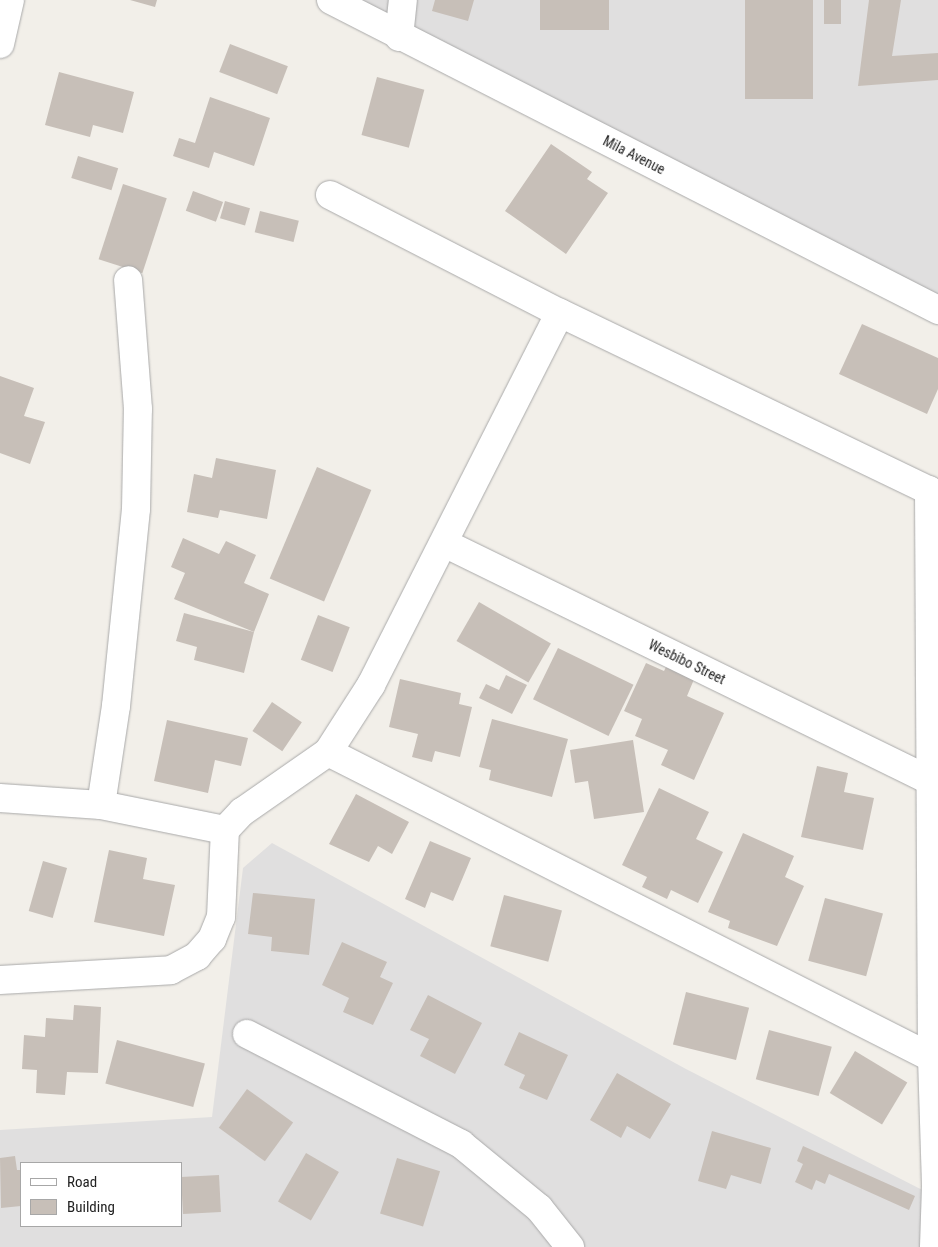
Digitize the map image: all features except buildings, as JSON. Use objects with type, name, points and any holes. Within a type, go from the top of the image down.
[{"type":"street","points":[[0,44],[10,0]]},
{"type":"street","name":"Mila Avenue","points":[[331,0],[399,37],[938,310]]},
{"type":"street","points":[[399,37],[403,0]]},
{"type":"street","points":[[330,195],[560,313],[933,493],[929,780],[934,852],[936,1186],[934,1247]]},
{"type":"street","points":[[100,805],[116,706],[136,509],[138,409],[128,280]]},
{"type":"street","points":[[0,980],[171,970],[198,956],[212,939],[221,917],[224,830],[242,812],[328,752],[371,685],[560,313]]},
{"type":"street","name":"Wesbibo Street","points":[[444,543],[929,780]]},
{"type":"street","points":[[328,752],[935,1059]]},
{"type":"street","points":[[0,798],[100,805],[224,830]]},
{"type":"street","points":[[247,1034],[461,1144],[539,1208],[570,1247]]},
{"type":"shaded area","points":[[362,0],[938,0],[938,305]]},
{"type":"shaded area","points":[[272,843],[686,1069],[938,1198],[937,1247],[0,1247],[0,1130],[212,1117],[243,868]]}]
